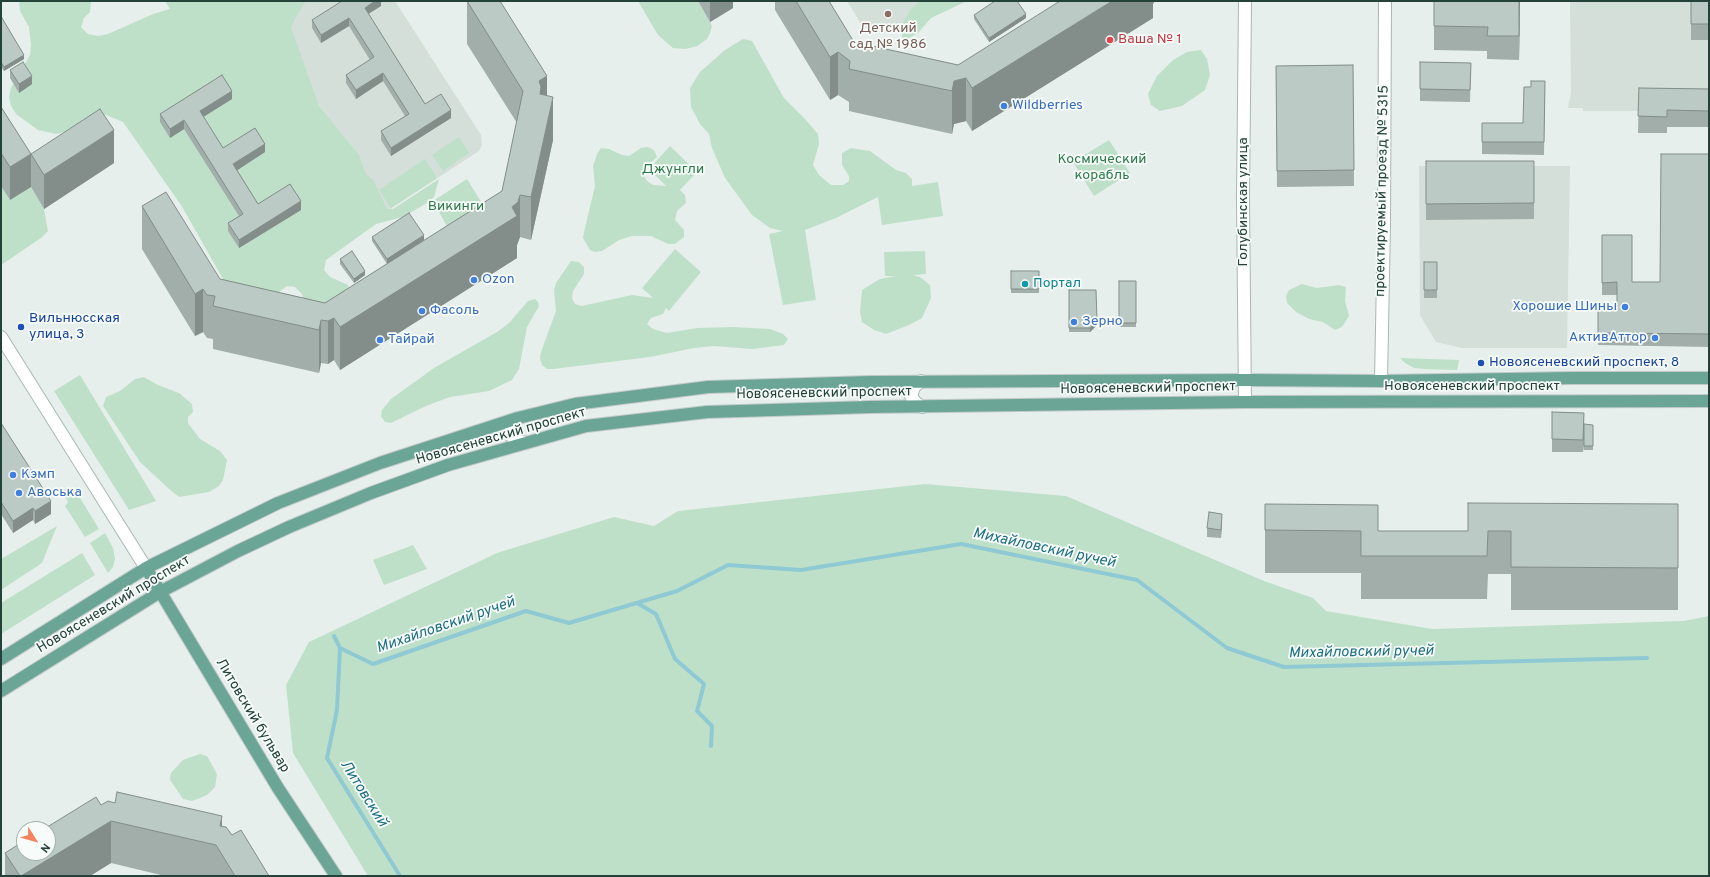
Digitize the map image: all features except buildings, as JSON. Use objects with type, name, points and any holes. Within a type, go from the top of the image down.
[{"type":"main road","name":"Новоясеневский проспект","points":[[1,659],[146,568],[278,503],[380,463],[518,418],[575,404],[708,387],[921,381],[1381,381],[1709,378]]},
{"type":"main road","name":"Новоясеневский проспект","points":[[1,691],[160,592],[238,551],[296,524],[378,490],[448,465],[586,426],[707,412],[922,407],[1245,402],[1709,401]]},
{"type":"main road","name":"Литовский бульвар","points":[[146,568],[278,788],[336,876]]},
{"type":"street","name":"Голубинская улица","points":[[1245,1],[1243,199],[1246,380],[1245,402]]},
{"type":"street","name":"проектируемый проезд № 5315","points":[[1381,381],[1384,222],[1385,1]]},
{"type":"street","points":[[1,338],[146,568]]},
{"type":"street","points":[[921,381],[914,387],[911,396],[915,402],[922,407]]},
{"type":"street","points":[[518,418],[511,426],[510,435],[516,440],[525,442]]},
{"type":"street","points":[[491,427],[500,430],[505,435],[505,443],[498,450]]},
{"type":"shaded area","points":[[256,1],[395,1],[481,135],[482,145],[479,151],[384,213]]},
{"type":"shaded area","name":"Детский сад № 1986","points":[[847,1],[943,1],[897,30],[880,32],[863,27]]},
{"type":"shaded area","points":[[1570,1],[1709,1],[1709,105],[1639,111],[1583,111],[1583,108],[1568,108],[1571,92]]},
{"type":"shaded area","points":[[1419,166],[1570,166],[1567,348],[1462,348],[1436,342],[1420,315]]},
{"type":"green space","points":[[19,1],[89,1],[91,2],[90,12],[84,18],[81,27],[88,34],[98,36],[108,34],[153,14],[170,9],[165,1],[306,1],[291,27],[319,106],[359,155],[366,174],[374,181],[387,209],[393,209],[439,179],[434,197],[427,203],[403,217],[376,224],[326,260],[324,270],[330,277],[348,285],[350,294],[338,307],[304,303],[302,294],[295,287],[287,286],[279,292],[278,301],[227,286],[181,205],[123,122],[106,115],[98,115],[64,132],[56,134],[38,130],[16,114],[11,106],[9,97],[11,88],[30,55],[31,45],[29,27],[20,11]]},
{"type":"green space","points":[[638,1],[698,1],[712,26],[710,33],[707,39],[697,46],[685,49],[673,48],[658,35]]},
{"type":"green space","points":[[920,1],[967,1],[931,18],[918,33],[907,39],[902,37],[903,23],[909,11]]},
{"type":"green space","points":[[743,39],[752,41],[784,98],[818,134],[819,144],[813,165],[819,175],[831,185],[843,185],[849,181],[849,176],[842,165],[842,153],[851,148],[870,151],[896,170],[906,173],[912,179],[912,186],[938,182],[943,216],[882,225],[878,197],[836,218],[805,230],[816,300],[783,305],[769,234],[783,231],[770,228],[752,215],[725,178],[712,148],[709,134],[700,124],[691,107],[690,88],[700,72],[725,50]]},
{"type":"green space","points":[[1201,50],[1207,59],[1210,75],[1205,90],[1182,106],[1160,111],[1151,105],[1148,94],[1157,76],[1173,60],[1187,52]]},
{"type":"green space","points":[[459,137],[469,153],[443,171],[432,155]]},
{"type":"green space","name":"Космический корабль","points":[[1109,140],[1130,173],[1094,196],[1073,162]]},
{"type":"green space","name":"Джунгли","points":[[670,146],[697,172],[680,190],[685,195],[686,203],[677,211],[675,220],[684,230],[684,237],[675,244],[668,244],[651,236],[632,236],[619,240],[602,251],[595,252],[590,250],[583,238],[595,186],[593,166],[597,154],[601,148],[609,149],[622,155],[629,156],[641,148],[648,147],[654,150],[657,157],[643,169],[644,176],[647,181],[653,185],[666,186],[649,169]]},
{"type":"green space","points":[[425,159],[437,178],[391,208],[379,190]]},
{"type":"green space","name":"Викинги","points":[[467,179],[485,208],[450,232],[433,201]]},
{"type":"green space","points":[[1,186],[10,200],[31,187],[44,209],[48,231],[41,238],[1,265]]},
{"type":"green space","points":[[675,249],[701,272],[669,311],[666,308],[663,314],[651,318],[647,324],[653,329],[667,333],[697,328],[733,327],[770,329],[783,334],[788,339],[784,345],[752,349],[714,346],[694,348],[650,357],[553,369],[547,369],[542,365],[540,358],[541,352],[556,311],[554,290],[556,283],[571,261],[579,262],[584,267],[584,274],[573,291],[572,298],[575,304],[582,306],[632,295],[653,298],[642,288]]},
{"type":"green space","points":[[925,251],[926,274],[913,275],[920,277],[930,285],[931,298],[922,318],[886,334],[874,330],[862,322],[860,312],[862,290],[880,279],[895,276],[885,276],[884,252]]},
{"type":"green space","points":[[1302,284],[1317,288],[1339,285],[1346,287],[1345,301],[1349,316],[1342,327],[1335,330],[1323,322],[1309,319],[1296,312],[1287,303],[1286,296],[1289,290]]},
{"type":"green space","points":[[535,299],[539,306],[527,327],[519,369],[512,380],[489,391],[450,397],[426,406],[391,423],[385,422],[381,416],[382,410],[391,399],[434,368],[497,332],[509,323],[528,301]]},
{"type":"green space","points":[[1400,358],[1459,360],[1457,370],[1425,369],[1414,368]]},
{"type":"green space","points":[[80,375],[156,501],[129,510],[54,391]]},
{"type":"green space","points":[[144,377],[158,385],[179,393],[192,404],[193,412],[188,417],[188,423],[200,439],[220,451],[227,460],[223,480],[219,486],[209,492],[179,497],[140,462],[103,406],[106,397],[120,391],[135,379]]},
{"type":"green space","points":[[925,484],[1066,496],[1264,581],[1313,598],[1326,611],[1432,629],[1684,621],[1709,616],[1709,876],[368,876],[293,753],[286,685],[309,642],[497,553],[614,517],[654,526],[678,511]]},
{"type":"green space","points":[[74,488],[99,529],[85,537],[65,506],[68,502],[62,490]]},
{"type":"green space","points":[[57,526],[42,563],[1,590],[1,559]]},
{"type":"green space","points":[[105,533],[113,548],[115,559],[113,567],[108,573],[90,543]]},
{"type":"green space","points":[[413,545],[427,569],[384,585],[373,560]]},
{"type":"green space","points":[[82,553],[95,575],[1,634],[1,603]]},
{"type":"green space","points":[[200,754],[207,756],[217,774],[215,787],[207,795],[192,801],[183,799],[170,780],[171,773],[183,760]]},
{"type":"waterway","name":"Михайловский ручей","points":[[340,648],[373,664],[526,611],[569,623],[677,591],[728,565],[801,570],[961,544],[1137,580],[1227,648],[1284,667],[1647,658]]},
{"type":"waterway","points":[[637,603],[656,614],[675,659],[704,684],[697,711],[712,726],[711,746]]},
{"type":"waterway","points":[[334,636],[340,648]]},
{"type":"waterway","name":"Литовский","points":[[340,648],[337,710],[327,758],[400,876]]},
{"type":"place","name":"Детский сад № 1986","points":[[888,14]]},
{"type":"place","name":"Ваша № 1","points":[[1110,40]]},
{"type":"place","name":"Wildberries","points":[[1004,106]]},
{"type":"place","name":"Ozon","points":[[474,280]]},
{"type":"place","name":"Портал","points":[[1025,284]]},
{"type":"place","name":"Хорошие Шины","points":[[1625,307]]},
{"type":"place","name":"Фасоль","points":[[422,311]]},
{"type":"place","name":"Зерно","points":[[1074,322]]},
{"type":"place","name":"Вильнюсская улица, 3","points":[[21,327]]},
{"type":"place","name":"АктивАттор","points":[[1655,338]]},
{"type":"place","name":"Тайрай","points":[[380,340]]},
{"type":"place","name":"Новоясеневский проспект, 8","points":[[1481,363]]},
{"type":"place","name":"Кэмп","points":[[13,475]]},
{"type":"place","name":"Авоська","points":[[19,493]]}]
